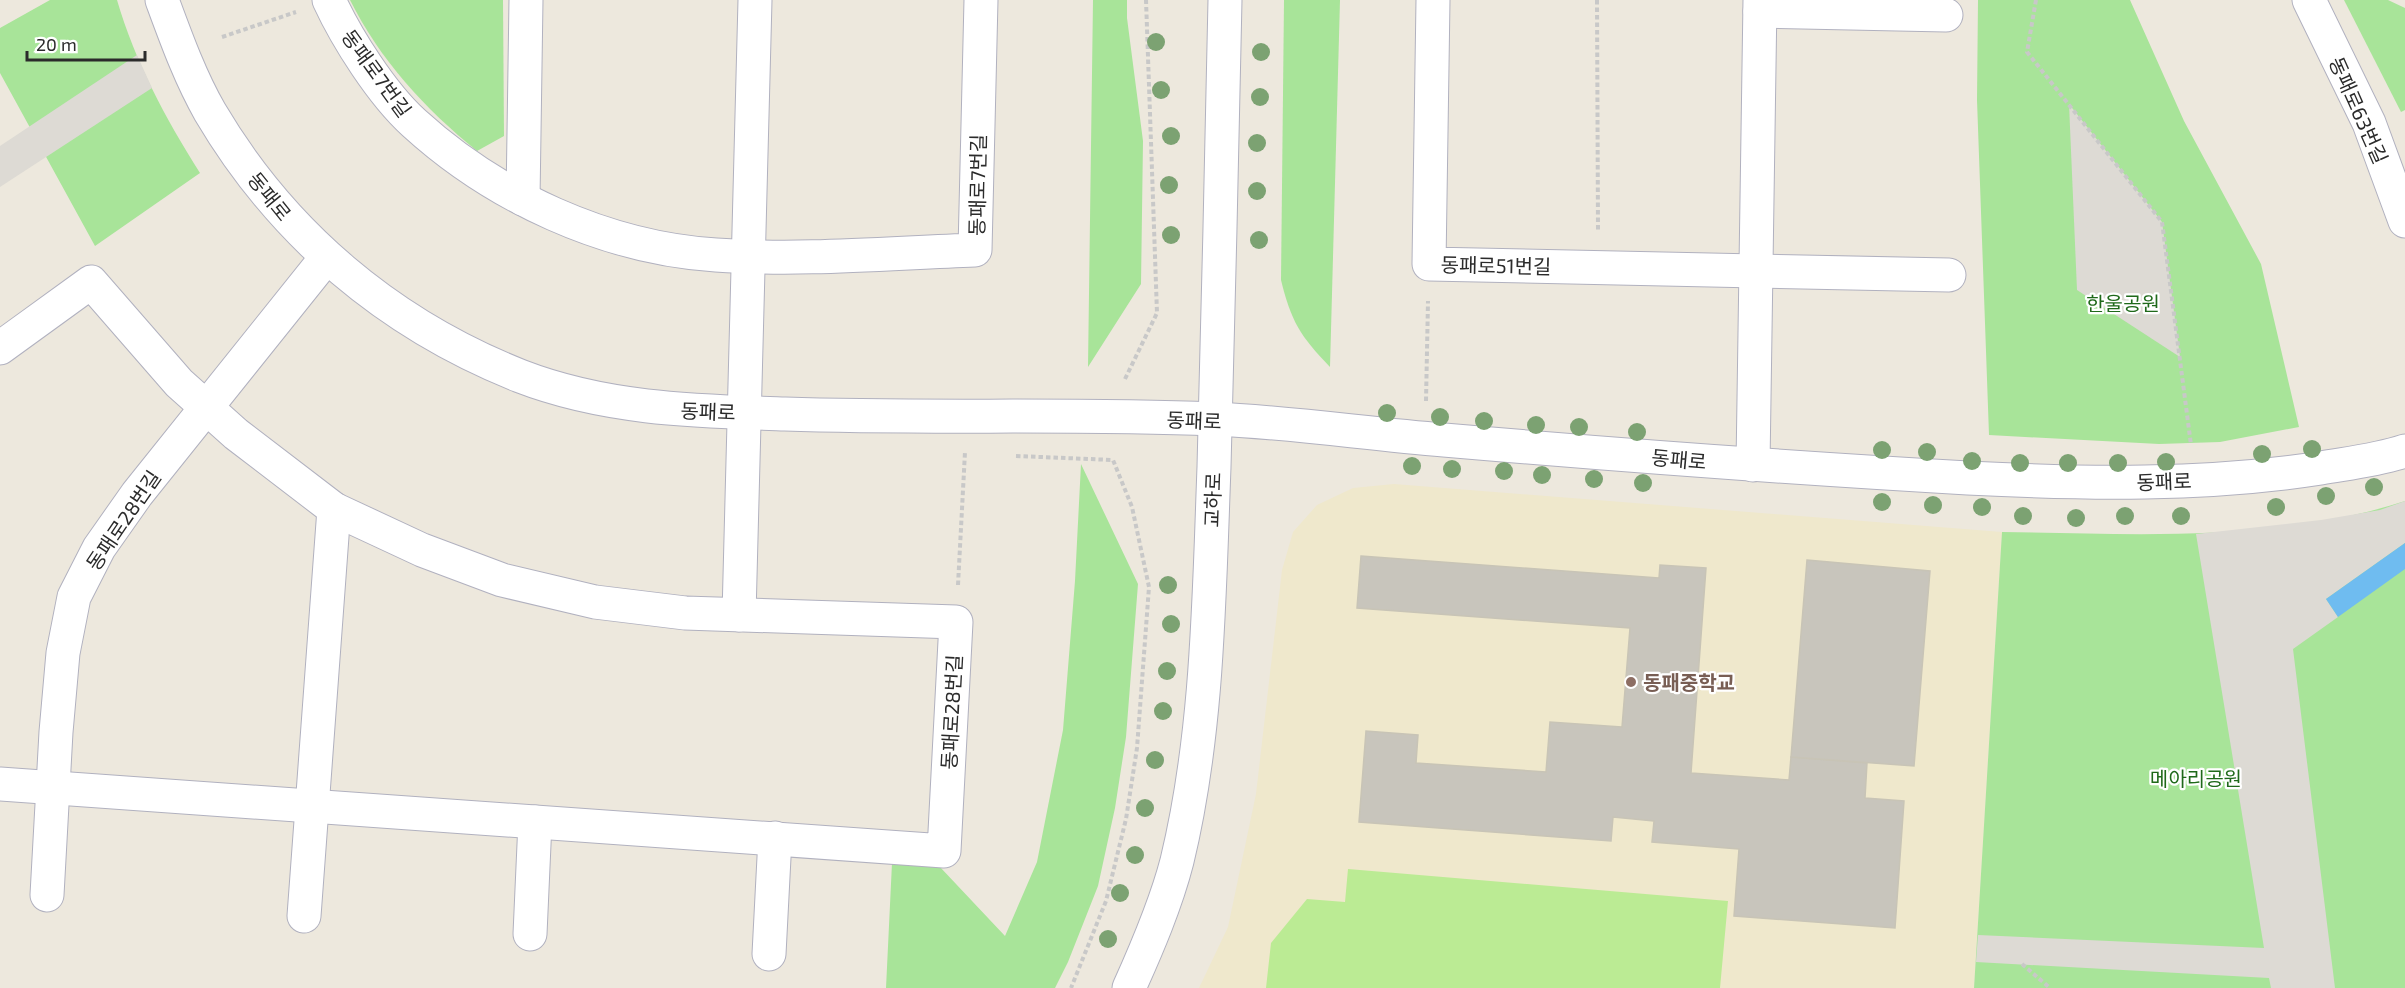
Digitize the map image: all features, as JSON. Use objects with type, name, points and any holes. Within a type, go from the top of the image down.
[{"type":"street","name":"동패로","points":[[162,0],[183,57],[208,109],[240,158],[280,209],[326,258],[403,317],[482,360],[528,379],[580,394],[653,409],[966,418],[1215,419],[1753,465],[2047,482],[2160,482],[2270,476],[2386,457],[2405,451]]},
{"type":"street","name":"동패로7번길","points":[[329,0],[371,72],[412,122],[469,168],[523,199],[581,225],[645,245],[716,255],[748,256],[975,250],[981,0]]},
{"type":"street","points":[[523,199],[526,0]]},
{"type":"street","points":[[739,615],[755,0]]},
{"type":"street","name":"교하로","points":[[1129,988],[1145,953],[1176,863],[1195,768],[1205,658],[1215,419],[1225,0]]},
{"type":"street","name":"동패로51번길","points":[[1433,0],[1429,264],[1949,275]]},
{"type":"street","name":"동패로63번길","points":[[2309,0],[2369,123],[2405,221]]},
{"type":"street","points":[[1753,465],[1760,6],[1946,15]]},
{"type":"street","name":"동패로28번길","points":[[47,895],[52,788],[63,653],[74,597],[99,548],[137,494],[205,406],[326,258]]},
{"type":"street","points":[[0,348],[91,282],[179,383],[236,434],[334,510],[422,550],[502,580],[595,602],[686,613],[956,622]]},
{"type":"street","points":[[304,916],[310,806],[334,510]]},
{"type":"street","name":"동패로28번길","points":[[0,784],[944,850],[956,622]]},
{"type":"street","points":[[530,934],[536,822]]},
{"type":"street","points":[[769,954],[775,838]]},
{"type":"path","points":[[222,37],[329,0]]},
{"type":"path","points":[[1071,988],[1106,901],[1126,819],[1137,748],[1149,587],[1131,507],[1113,460],[1122,385],[1157,313],[1146,0]]},
{"type":"path","points":[[1598,0],[1598,268]]},
{"type":"path","points":[[2036,0],[2027,52],[2162,222],[2192,454]]},
{"type":"path","points":[[1426,438],[1429,264]]},
{"type":"path","points":[[956,622],[966,418]]},
{"type":"path","points":[[953,454],[976,454]]},
{"type":"path","points":[[1010,456],[1113,460]]},
{"type":"path","points":[[2022,964],[2050,988]]},
{"type":"shaded area","points":[[137,55],[152,88],[0,187],[0,146]]},
{"type":"shaded area","points":[[2069,104],[2162,222],[2180,357],[2077,290]]},
{"type":"shaded area","name":"동패중학교","points":[[1394,484],[2002,532],[1974,988],[1199,988],[1228,927],[1256,794],[1282,570],[1293,532],[1317,505],[1353,488]]},
{"type":"shaded area","points":[[2405,501],[2405,543],[2326,599],[2338,617],[2293,649],[2335,988],[2271,988],[2269,978],[1976,962],[1978,935],[2264,948],[2196,534],[2321,520],[2380,510]]},
{"type":"green space","points":[[50,0],[117,0],[124,23],[152,90],[200,173],[95,246],[0,73],[0,28]]},
{"type":"green space","points":[[350,0],[503,0],[504,136],[477,151],[458,135],[405,82],[375,43]]},
{"type":"green space","points":[[1093,0],[1127,0],[1127,18],[1143,141],[1141,284],[1088,367]]},
{"type":"green space","points":[[1284,0],[1340,0],[1330,367],[1298,327],[1281,280]]},
{"type":"green space","name":"한울공원","points":[[1978,0],[2130,0],[2184,121],[2261,264],[2299,427],[2220,442],[2159,444],[1989,435],[1977,100]]},
{"type":"green space","points":[[2344,0],[2388,0],[2405,8],[2405,110],[2401,112]]},
{"type":"green space","points":[[1081,464],[1138,584],[1126,737],[1115,808],[1098,886],[1068,962],[1055,988],[886,988],[892,863],[940,867],[1005,936],[1037,862],[1063,730],[1075,581]]},
{"type":"green space","name":"메아리공원","points":[[2405,501],[2405,988],[1974,988],[2002,532],[2155,534],[2256,530],[2306,524]]},
{"type":"green space","points":[[1348,869],[1728,901],[1720,988],[1266,988],[1271,943],[1307,899],[1345,902]]},
{"type":"water","points":[[2405,543],[2405,569],[2338,617],[2326,599]]},
{"type":"building","points":[[1361,556],[1659,578],[1660,565],[1706,568],[1691,773],[1789,780],[1791,757],[1867,763],[1865,798],[1904,801],[1895,928],[1734,916],[1739,849],[1652,842],[1654,821],[1613,817],[1611,841],[1359,822],[1366,731],[1418,735],[1416,763],[1546,772],[1550,722],[1622,727],[1630,628],[1357,608]]},
{"type":"building","points":[[1807,560],[1930,571],[1914,766],[1791,757]]},
{"type":"place","name":"동패중학교","points":[[1631,682]]}]
